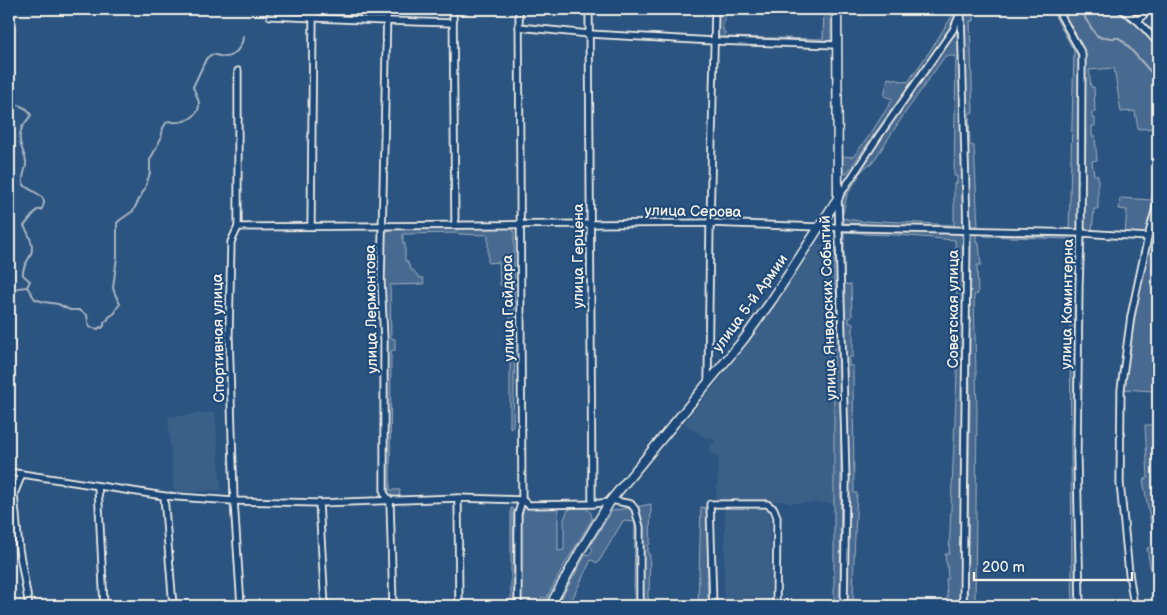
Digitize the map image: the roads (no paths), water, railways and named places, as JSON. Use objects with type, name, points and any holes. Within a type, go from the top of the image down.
[{"type":"street","points":[[311,226],[312,9]]},
{"type":"street","name":"улица Лермонтова","points":[[386,9],[381,282],[384,339],[384,493],[390,501],[393,606]]},
{"type":"street","points":[[453,9],[455,225]]},
{"type":"street","name":"улица Гайдара","points":[[518,606],[518,514],[522,500],[519,9]]},
{"type":"street","name":"улица Герцена","points":[[589,9],[592,504]]},
{"type":"street","points":[[708,383],[715,9]]},
{"type":"street","name":"улица Январских Событий","points":[[838,9],[838,227],[846,469],[844,606]]},
{"type":"street","name":"улица Коминтерна","points":[[1057,9],[1082,54],[1077,456],[1080,606]]},
{"type":"street","points":[[1121,9],[1138,21],[1158,43]]},
{"type":"street","points":[[1138,21],[1149,9]]},
{"type":"street","name":"улица 5-й Армии","points":[[550,606],[611,501],[744,339],[772,300],[880,134],[953,30],[962,11]]},
{"type":"street","name":"Советская улица","points":[[962,11],[967,230],[963,606]]},
{"type":"street","points":[[270,16],[453,23]]},
{"type":"street","points":[[519,27],[589,34],[714,42],[837,44]]},
{"type":"street","name":"Спортивная улица","points":[[238,72],[238,227],[230,242],[229,335],[234,501],[241,606]]},
{"type":"street","points":[[1134,606],[1120,483],[1121,389],[1131,316],[1158,200]]},
{"type":"street","name":"улица Серова","points":[[238,227],[710,223],[1081,233],[1148,237]]},
{"type":"street","points":[[9,472],[164,496],[234,501],[319,503],[458,498],[522,500],[528,505],[592,504],[611,501],[631,504],[635,509],[640,527],[640,606]]},
{"type":"street","points":[[22,474],[14,494],[19,549],[29,606]]},
{"type":"street","points":[[98,486],[104,606]]},
{"type":"street","points":[[164,496],[173,606]]},
{"type":"street","points":[[458,498],[459,606]]},
{"type":"street","points":[[319,503],[324,606]]},
{"type":"street","points":[[712,606],[710,504],[767,504],[774,509],[777,517],[776,606]]},
{"type":"waterway","points":[[1081,9],[1096,35],[1102,38],[1119,38],[1158,80]]},
{"type":"waterway","points":[[9,96],[16,104],[27,109],[31,115],[23,126],[20,135],[20,142],[26,162],[23,182],[24,185],[39,194],[44,201],[41,210],[37,210],[24,226],[32,245],[23,272],[23,275],[30,281],[27,287],[35,299],[58,304],[70,310],[79,310],[87,315],[89,327],[102,328],[104,322],[115,313],[120,304],[113,288],[117,257],[117,223],[133,211],[145,188],[150,173],[150,160],[166,123],[169,121],[184,121],[196,113],[199,103],[193,87],[206,59],[213,54],[222,57],[232,55],[240,47],[243,36]]},
{"type":"waterway","points":[[9,299],[18,288],[27,287]]}]
